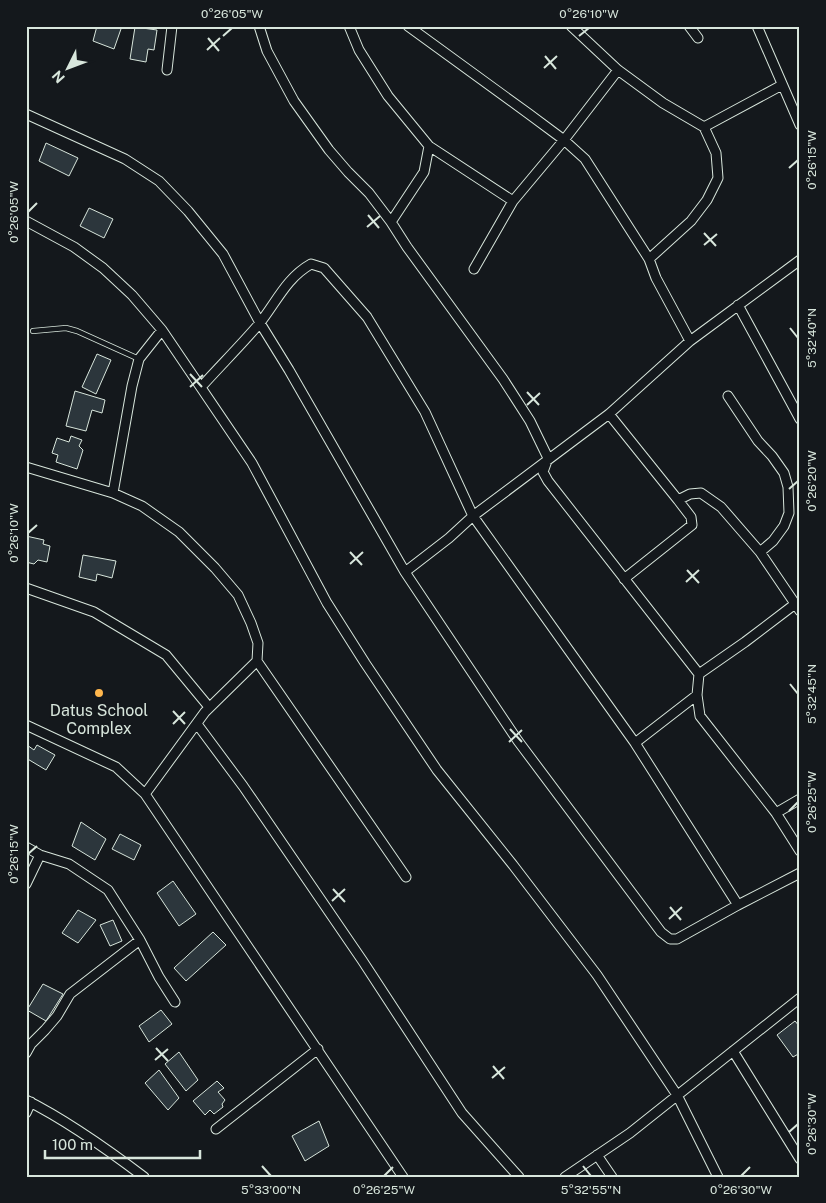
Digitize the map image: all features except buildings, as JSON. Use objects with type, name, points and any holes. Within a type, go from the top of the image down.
[{"type":"street","points":[[167,70],[172,26]]},
{"type":"street","points":[[259,26],[267,51],[294,101],[329,150],[369,193],[391,222],[502,379],[530,421],[548,458],[544,472],[548,481],[698,674],[697,695],[700,716],[776,813],[800,851]]},
{"type":"street","points":[[350,26],[359,50],[388,96],[429,146],[513,201]]},
{"type":"street","points":[[408,26],[564,140],[585,159],[649,259],[656,278],[690,341]]},
{"type":"street","points":[[571,26],[618,70],[663,103],[704,127],[716,153],[718,178],[707,200],[691,221],[649,259]]},
{"type":"street","points":[[689,26],[698,38]]},
{"type":"street","points":[[757,26],[800,125]]},
{"type":"street","points":[[474,269],[513,201],[564,140],[618,70]]},
{"type":"street","points":[[704,127],[782,85]]},
{"type":"street","points":[[26,114],[125,159],[160,181],[188,211],[223,254],[260,323],[405,572],[518,741],[661,932],[670,939],[677,939],[800,872]]},
{"type":"street","points":[[391,222],[424,172],[429,146]]},
{"type":"street","points":[[26,221],[74,247],[103,268],[132,295],[162,330],[202,386],[252,463],[327,603],[432,762],[598,974],[677,1096],[718,1177]]},
{"type":"street","points":[[405,572],[473,516],[609,414],[690,341],[800,260]]},
{"type":"street","points":[[202,386],[260,323],[282,290],[304,268],[311,264],[324,268],[367,317],[400,370],[425,412],[473,516],[635,743],[738,905]]},
{"type":"street","points":[[738,306],[800,419]]},
{"type":"street","points":[[113,493],[132,386],[139,359],[162,330]]},
{"type":"street","points":[[728,396],[758,441],[784,473],[788,487],[789,513],[784,526],[773,541],[760,552]]},
{"type":"street","points":[[609,414],[691,517],[692,525],[624,579]]},
{"type":"street","points":[[26,467],[113,493],[142,506],[179,532],[221,574],[238,595],[252,623],[258,643],[257,661],[406,877]]},
{"type":"street","points":[[678,500],[690,494],[701,493],[721,507],[760,552],[798,608],[698,674]]},
{"type":"street","points":[[26,588],[94,612],[166,655],[209,708]]},
{"type":"street","points":[[145,794],[209,708],[257,661]]},
{"type":"street","points":[[635,743],[697,695]]},
{"type":"street","points":[[197,724],[243,786],[346,936],[462,1113],[519,1177]]},
{"type":"street","points":[[26,725],[116,767],[145,794],[403,1177]]},
{"type":"street","points":[[776,813],[800,799]]},
{"type":"street","points":[[26,846],[40,855],[70,864],[108,890],[140,940],[159,977],[175,1002]]},
{"type":"street","points":[[26,884],[40,855]]},
{"type":"street","points":[[26,1054],[32,1044],[57,1016],[70,994],[140,940]]},
{"type":"street","points":[[566,1177],[630,1133],[800,998]]},
{"type":"street","points":[[216,1129],[318,1049]]},
{"type":"street","points":[[732,1051],[800,1159]]},
{"type":"street","points":[[26,1113],[29,1101],[48,1111],[101,1146],[144,1177]]},
{"type":"street","points":[[597,1155],[612,1177]]},
{"type":"lane","points":[[33,331],[66,328],[139,359]]},
{"type":"place","name":"Datus School Complex","points":[[99,693]]}]
